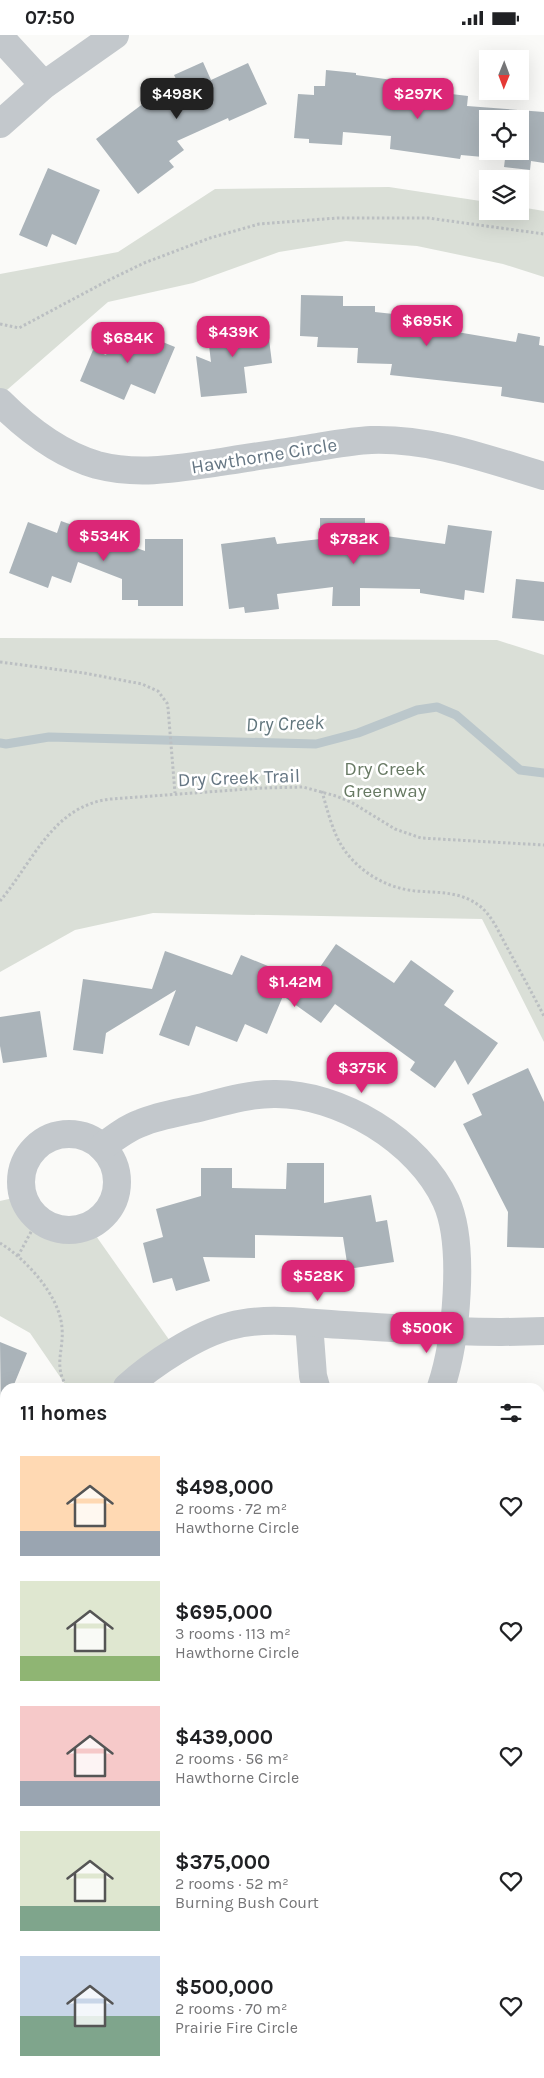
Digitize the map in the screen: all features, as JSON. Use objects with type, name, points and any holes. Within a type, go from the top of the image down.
[{"type":"street","points":[[0,124],[44,85],[115,35]]},
{"type":"street","points":[[0,37],[44,85]]},
{"type":"street","name":"Hawthorne Circle","points":[[0,402],[28,428],[52,445],[82,459],[113,469],[169,470],[355,441],[385,441],[415,442],[446,447],[544,476]]},
{"type":"street","points":[[102,1147],[140,1123],[257,1095],[275,1094],[303,1097],[331,1104],[357,1115],[388,1134],[412,1154],[431,1176],[446,1201],[454,1229],[456,1273],[453,1331],[442,1383]]},
{"type":"street","points":[[73,1133],[88,1137],[102,1147],[108,1153],[115,1168],[117,1183],[114,1198],[107,1211],[96,1222],[74,1230],[51,1227],[38,1219],[24,1201],[20,1185],[22,1169],[29,1153],[34,1147],[48,1138],[73,1133]]},
{"type":"street","points":[[132,1383],[164,1358],[230,1326],[268,1322],[453,1331],[544,1331]]},
{"type":"street","points":[[308,1323],[315,1383]]},
{"type":"path","points":[[0,323],[19,328],[109,279],[144,263],[258,224],[338,218],[428,218],[544,234]]},
{"type":"path","points":[[0,662],[84,673],[142,684],[158,691],[167,703],[175,793]]},
{"type":"path","name":"Dry Creek Trail","points":[[0,901],[59,823],[73,812],[103,800],[175,793],[294,787],[322,791],[351,802],[395,829],[421,837],[544,845]]},
{"type":"path","points":[[322,791],[331,823],[340,843],[353,859],[374,877],[397,888],[455,893],[466,897],[485,911],[495,925],[544,1015]]},
{"type":"path","points":[[18,1256],[38,1219]]},
{"type":"path","points":[[0,1243],[18,1256],[57,1305],[62,1328],[59,1367],[65,1383]]},
{"type":"green space","points":[[389,187],[479,201],[479,220],[529,220],[529,208],[544,211],[544,277],[503,264],[417,246],[346,241],[279,252],[193,283],[108,302],[0,396],[0,274],[118,252],[215,189]]},
{"type":"green space","name":"Dry Creek Greenway","points":[[0,638],[497,640],[544,655],[544,1042],[482,919],[153,913],[75,930],[0,972]]},
{"type":"green space","points":[[22,1196],[32,1214],[40,1221],[58,1229],[79,1229],[89,1226],[177,1351],[133,1383],[64,1383],[30,1333],[0,1316],[0,1201]]},
{"type":"building","points":[[203,62],[211,80],[248,63],[267,104],[229,121],[228,118],[177,141],[184,150],[169,161],[174,167],[138,194],[96,139],[176,79],[174,75]]},
{"type":"building","points":[[326,70],[356,73],[356,75],[444,87],[443,93],[468,96],[467,106],[518,110],[479,110],[479,157],[461,155],[460,159],[390,149],[391,136],[343,132],[342,145],[309,143],[309,139],[294,138],[298,94],[314,95],[314,86],[325,86]]},
{"type":"building","points":[[529,111],[544,112],[544,163],[531,161],[530,170],[504,167],[505,160],[529,160]]},
{"type":"building","points":[[48,168],[100,190],[76,245],[52,234],[47,247],[19,235]]},
{"type":"building","points":[[301,295],[343,296],[343,306],[375,306],[375,312],[458,321],[457,332],[516,342],[518,333],[540,337],[539,345],[544,346],[544,403],[501,396],[502,387],[390,375],[392,364],[357,363],[358,348],[317,347],[318,337],[300,336]]},
{"type":"building","points":[[267,323],[272,363],[244,367],[247,393],[201,397],[196,356],[211,362],[207,329]]},
{"type":"building","points":[[118,324],[175,347],[155,394],[131,384],[124,400],[80,381],[93,350],[106,355]]},
{"type":"building","points":[[320,518],[365,518],[365,536],[386,536],[445,544],[448,525],[492,531],[484,593],[465,590],[464,600],[420,593],[420,589],[360,588],[360,606],[332,606],[333,587],[277,594],[279,609],[245,613],[244,607],[229,609],[221,544],[275,537],[277,544],[320,539]]},
{"type":"building","points":[[61,521],[145,551],[145,539],[183,539],[183,606],[138,606],[138,600],[122,600],[122,579],[78,562],[71,583],[52,576],[48,588],[9,573],[28,522],[57,533]]},
{"type":"building","points":[[516,579],[544,582],[544,621],[512,618]]},
{"type":"building","points":[[336,944],[394,983],[411,960],[454,991],[444,1005],[498,1043],[468,1085],[455,1060],[435,1088],[410,1070],[415,1062],[335,1004],[321,1023],[283,996],[267,1034],[245,1024],[237,1042],[196,1026],[189,1046],[159,1035],[176,990],[106,1033],[103,1054],[73,1050],[83,979],[152,989],[165,951],[232,975],[241,955],[309,983]]},
{"type":"building","points":[[40,1011],[47,1057],[3,1063],[0,1046],[0,1017]]},
{"type":"building","points":[[528,1068],[544,1102],[544,1248],[507,1247],[508,1212],[463,1124],[482,1115],[472,1094]]},
{"type":"building","points":[[287,1163],[324,1163],[324,1203],[371,1195],[376,1222],[387,1220],[394,1262],[348,1269],[343,1237],[255,1235],[255,1258],[203,1257],[210,1281],[176,1291],[172,1278],[153,1283],[143,1243],[163,1237],[156,1209],[201,1196],[201,1168],[232,1168],[232,1188],[286,1189]]},
{"type":"building","points":[[0,1342],[27,1353],[15,1383],[1,1383]]},
{"type":"waterway","name":"Dry Creek","points":[[0,743],[6,744],[49,737],[316,744],[358,733],[417,710],[437,707],[456,715],[520,770],[544,773]]}]
